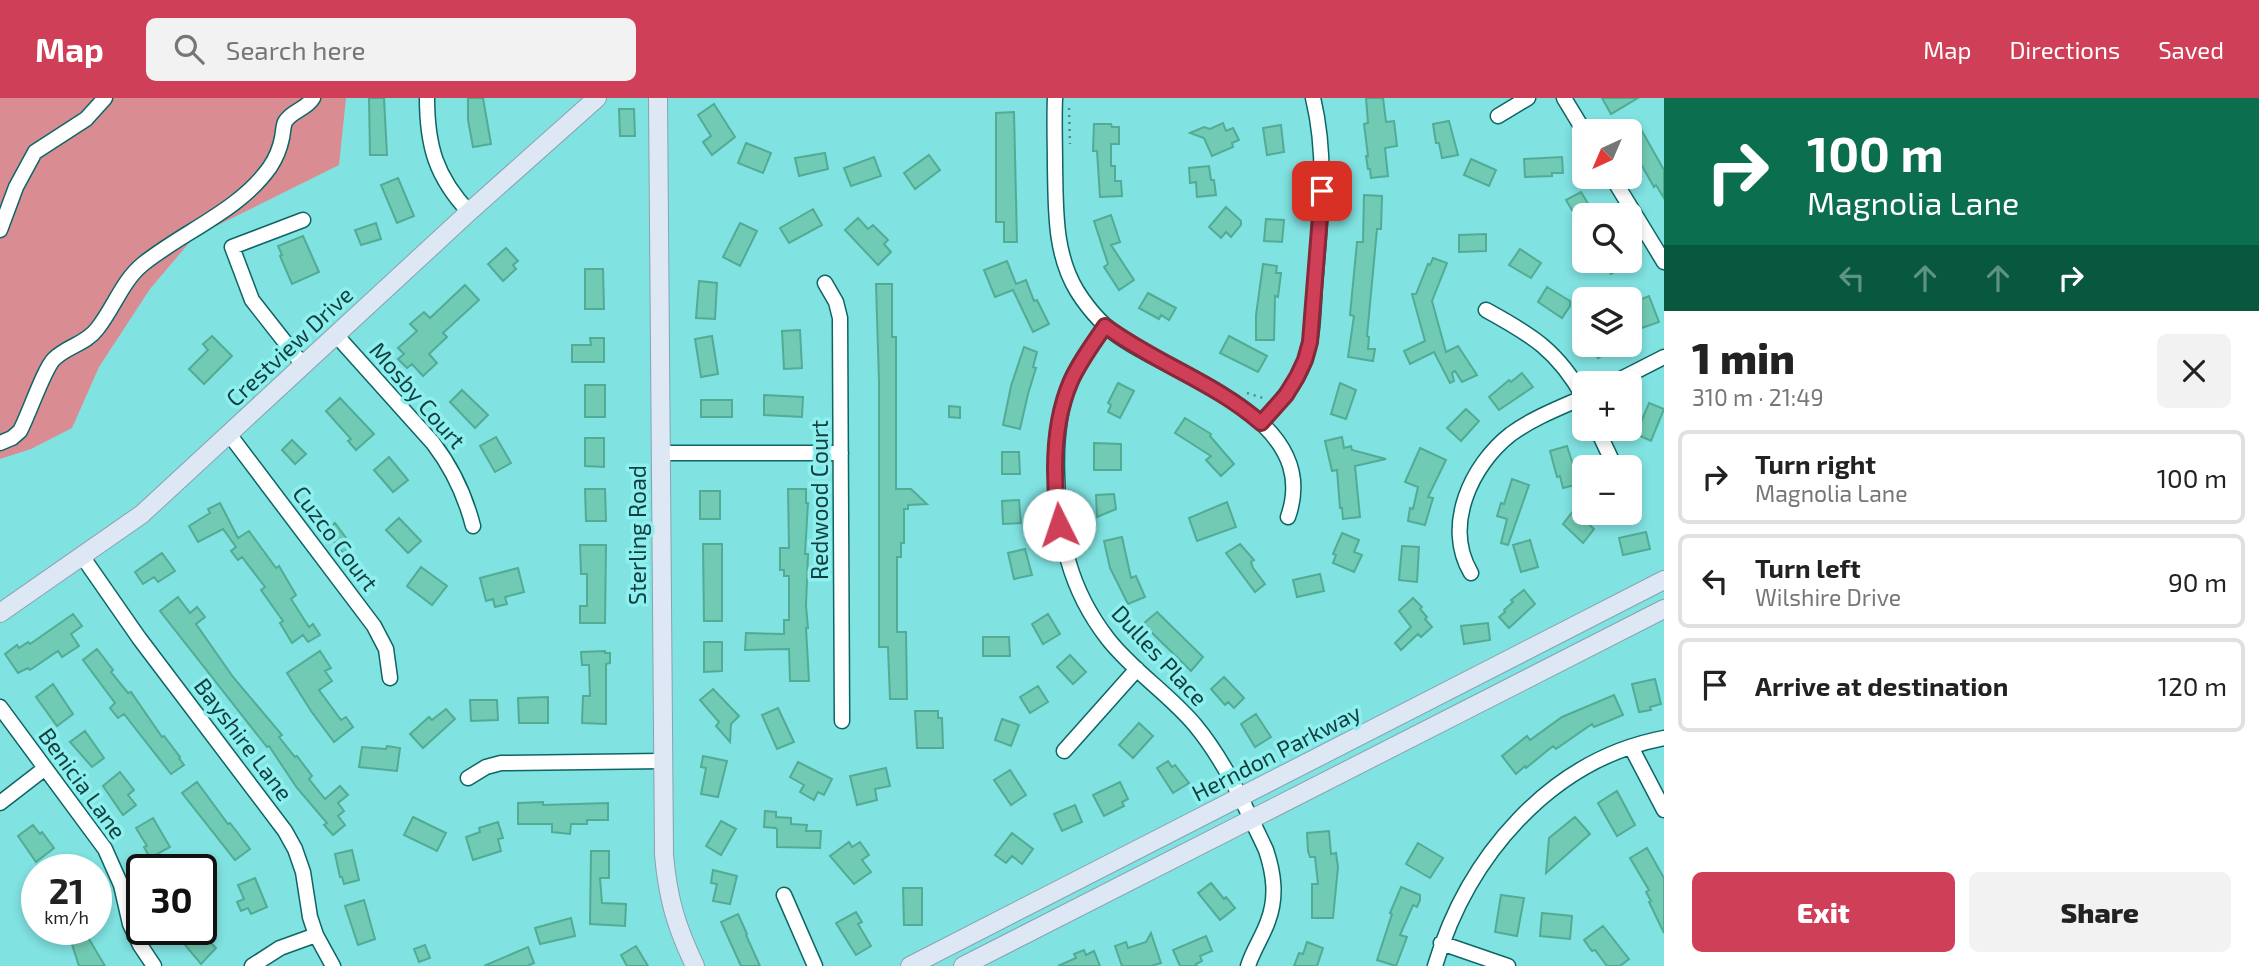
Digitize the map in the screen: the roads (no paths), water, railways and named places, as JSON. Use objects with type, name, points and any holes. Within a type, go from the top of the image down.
[{"type":"main road","name":"Crestview Drive","points":[[0,613],[142,514],[469,212],[597,98]]},
{"type":"main road","name":"Sterling Road","points":[[658,98],[666,881],[672,912],[695,966]]},
{"type":"main road","name":"Herndon Parkway","points":[[910,966],[1664,580]]},
{"type":"main road","points":[[963,966],[1664,609]]},
{"type":"street","points":[[0,230],[16,187],[35,152],[86,119],[105,98]]},
{"type":"street","points":[[0,443],[20,431],[52,361],[66,350],[85,342],[95,332],[118,295],[142,265],[222,213],[258,180],[277,156],[284,124],[310,104],[313,98]]},
{"type":"street","points":[[427,98],[427,126],[437,166],[447,185],[469,212]]},
{"type":"street","points":[[1261,423],[1286,395],[1297,377],[1310,342],[1322,191],[1321,152],[1313,98]]},
{"type":"street","points":[[1498,116],[1528,98]]},
{"type":"street","points":[[1564,98],[1577,119]]},
{"type":"street","points":[[1062,101],[1056,218],[1058,243],[1075,288],[1088,308],[1105,326],[1124,340],[1210,386],[1261,423],[1287,458],[1293,472],[1294,495],[1288,517]]},
{"type":"street","points":[[1619,189],[1664,262]]},
{"type":"street","points":[[303,220],[232,247],[252,300],[303,365]]},
{"type":"street","name":"Redwood Court","points":[[825,283],[836,302],[840,318],[842,721]]},
{"type":"street","points":[[1486,310],[1540,342],[1572,377]]},
{"type":"street","name":"Dulles Place","points":[[1105,326],[1080,363],[1063,403],[1058,431],[1057,511],[1062,540],[1079,592],[1092,617],[1108,639],[1196,726],[1240,798],[1269,859],[1274,886],[1273,905],[1248,966]]},
{"type":"street","name":"Mosby Court","points":[[337,336],[446,459],[462,492],[473,526]]},
{"type":"street","points":[[1637,371],[1664,357]]},
{"type":"street","points":[[1471,573],[1460,548],[1459,533],[1462,508],[1474,477],[1499,445],[1511,435],[1530,422],[1572,403]]},
{"type":"street","name":"Cuzco Court","points":[[229,434],[374,626],[386,649],[390,678]]},
{"type":"street","points":[[661,453],[841,453]]},
{"type":"street","name":"Bayshire Lane","points":[[82,556],[139,638],[285,831],[303,872],[310,917],[316,935],[332,966]]},
{"type":"street","points":[[1064,751],[1137,669]]},
{"type":"street","name":"Benicia Lane","points":[[0,708],[105,849],[121,885],[130,924],[154,966]]},
{"type":"street","points":[[1434,966],[1462,895],[1479,867],[1513,824],[1555,787],[1586,766],[1631,747],[1664,738]]},
{"type":"street","points":[[1631,747],[1664,810]]},
{"type":"street","points":[[468,778],[486,767],[501,763],[663,761]]},
{"type":"street","points":[[0,803],[44,769]]},
{"type":"street","points":[[784,895],[815,966]]},
{"type":"street","points":[[252,966],[280,948],[316,935]]},
{"type":"street","points":[[1441,943],[1508,966]]}]
